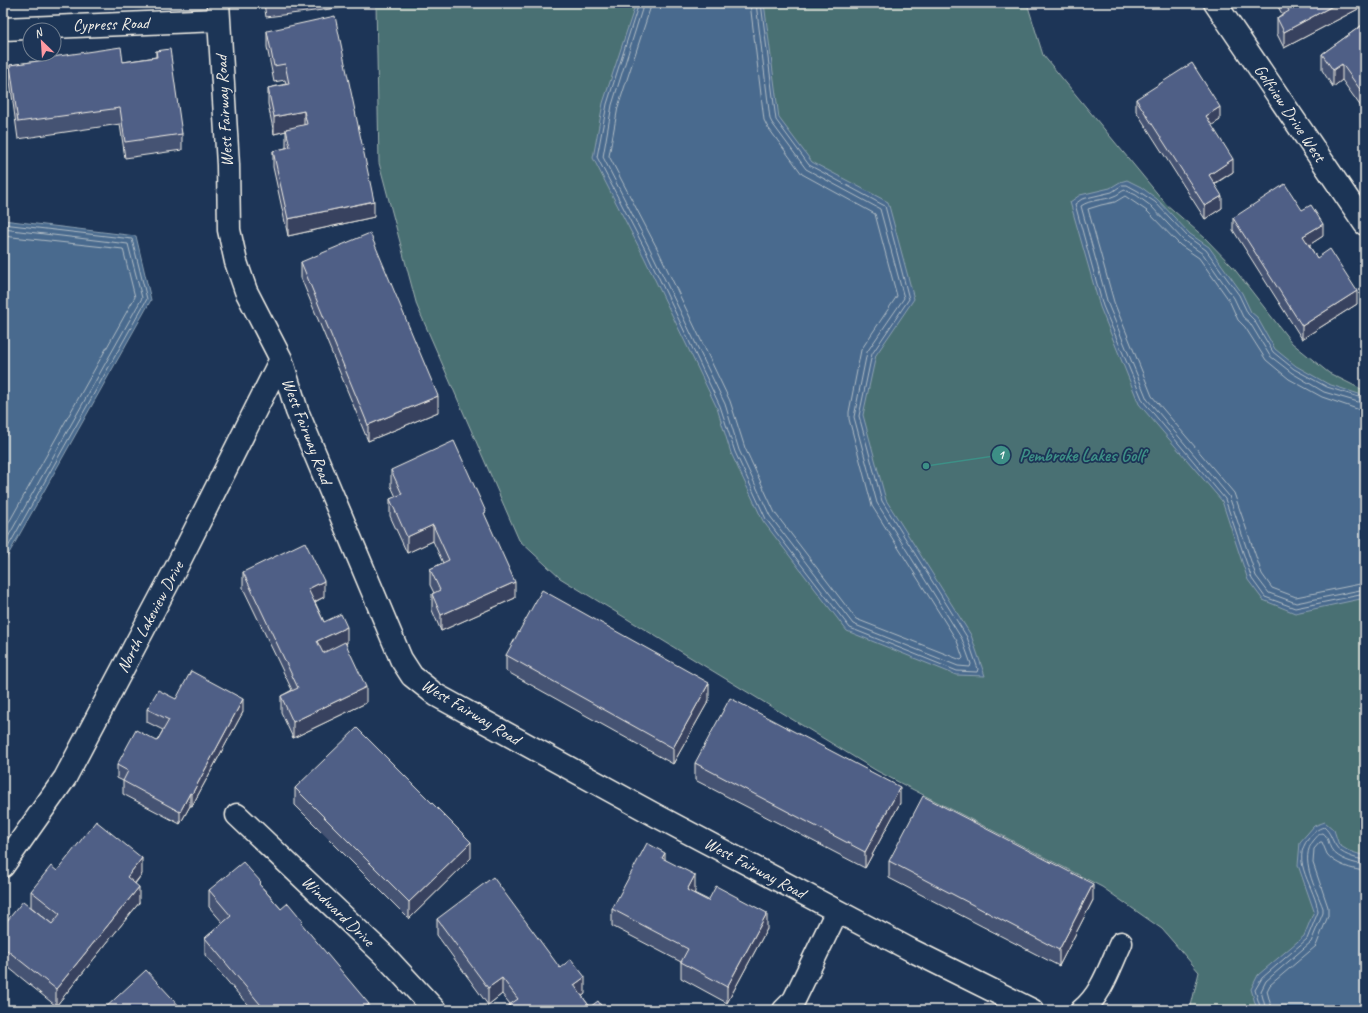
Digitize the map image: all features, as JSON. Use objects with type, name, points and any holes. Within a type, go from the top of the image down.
[{"type":"street","name":"Golfview Drive West","points":[[1215,3],[1365,224]]},
{"type":"street","name":"Cypress Road","points":[[3,29],[219,12]]},
{"type":"street","name":"West Fairway Road","points":[[219,12],[228,165],[228,230],[236,262],[246,291],[281,360],[298,411],[317,460],[401,659],[412,676],[436,695],[657,816],[910,950],[1032,1010]]},
{"type":"street","name":"North Lakeview Drive","points":[[3,866],[65,778],[176,568],[281,360]]},
{"type":"street","name":"Windward Drive","points":[[237,815],[384,955],[435,1010]]},
{"type":"street","points":[[784,1010],[794,1000],[837,911]]},
{"type":"street","points":[[1082,1010],[1091,1003],[1121,943]]},
{"type":"green space","points":[[376,3],[1027,3],[1043,55],[1166,204],[1205,238],[1232,266],[1292,343],[1329,373],[1365,391],[1365,1010],[1190,1010],[1199,972],[1162,929],[1102,887],[877,771],[560,578],[519,540],[417,306],[379,163]]},
{"type":"water","points":[[636,3],[764,3],[779,118],[812,162],[888,202],[914,299],[876,355],[863,415],[886,500],[971,635],[985,676],[956,675],[847,631],[763,521],[731,453],[717,408],[644,257],[593,158],[603,103]]},
{"type":"water","points":[[1127,180],[1141,187],[1157,199],[1190,234],[1209,247],[1242,293],[1251,312],[1257,317],[1275,349],[1296,366],[1328,384],[1365,396],[1365,598],[1295,613],[1263,600],[1248,580],[1222,501],[1139,404],[1100,307],[1070,202],[1080,195],[1110,188]]},
{"type":"water","points":[[3,220],[136,236],[151,300],[3,564]]},
{"type":"water","points":[[1325,822],[1334,830],[1339,845],[1349,851],[1365,856],[1365,1010],[1257,1010],[1251,989],[1258,975],[1304,936],[1314,911],[1298,865],[1300,842],[1314,826]]},
{"type":"building","points":[[1285,3],[1338,3],[1284,32],[1277,18],[1289,11]]},
{"type":"building","points":[[335,16],[374,201],[288,219],[273,151],[290,147],[286,129],[307,124],[304,111],[274,117],[268,88],[289,84],[285,64],[274,66],[267,31]]},
{"type":"building","points":[[1365,23],[1364,95],[1342,64],[1333,70],[1322,54]]},
{"type":"building","points":[[121,47],[123,62],[157,57],[156,51],[170,49],[182,134],[125,142],[120,108],[18,122],[10,65],[31,62],[62,62],[62,56]]},
{"type":"building","points":[[1192,63],[1220,107],[1206,116],[1233,159],[1209,175],[1222,196],[1205,206],[1136,99]]},
{"type":"building","points":[[1285,184],[1302,210],[1311,205],[1323,224],[1303,236],[1317,258],[1330,249],[1357,291],[1302,326],[1233,218]]},
{"type":"building","points":[[370,233],[438,396],[368,425],[301,262]]},
{"type":"building","points":[[454,441],[515,582],[441,615],[432,594],[440,590],[430,569],[449,560],[433,525],[407,537],[390,499],[402,494],[391,470]]},
{"type":"building","points":[[305,542],[324,581],[308,589],[324,622],[341,614],[347,627],[317,641],[323,653],[345,642],[366,687],[293,722],[281,696],[298,688],[243,572]]},
{"type":"building","points":[[542,590],[709,683],[673,748],[506,655]]},
{"type":"building","points":[[191,671],[243,699],[192,794],[190,793],[180,812],[123,781],[128,771],[117,765],[136,730],[157,741],[169,720],[147,709],[158,690],[176,699]]},
{"type":"building","points":[[730,698],[900,787],[865,852],[695,763]]},
{"type":"building","points":[[357,728],[471,842],[409,902],[295,788]]},
{"type":"building","points":[[923,796],[1093,884],[1059,950],[889,861]]},
{"type":"building","points":[[96,821],[142,858],[127,877],[139,887],[56,989],[3,947],[3,926],[23,901],[52,924],[60,914],[31,891],[51,866],[57,871]]},
{"type":"building","points":[[647,843],[665,853],[662,858],[695,875],[687,890],[708,901],[716,886],[767,913],[727,987],[681,962],[688,949],[612,909]]},
{"type":"building","points":[[243,862],[261,882],[259,884],[281,909],[288,903],[303,921],[301,923],[369,1004],[362,1010],[265,1010],[205,938],[231,916],[209,890]]},
{"type":"building","points":[[493,877],[560,968],[571,959],[585,977],[574,985],[590,1007],[598,1001],[604,1010],[513,1010],[509,1005],[518,999],[502,978],[488,988],[437,919]]},
{"type":"building","points":[[146,970],[183,1010],[103,1010]]},
{"type":"place","name":"Pembroke Lakes Golf","points":[[926,466]]}]
